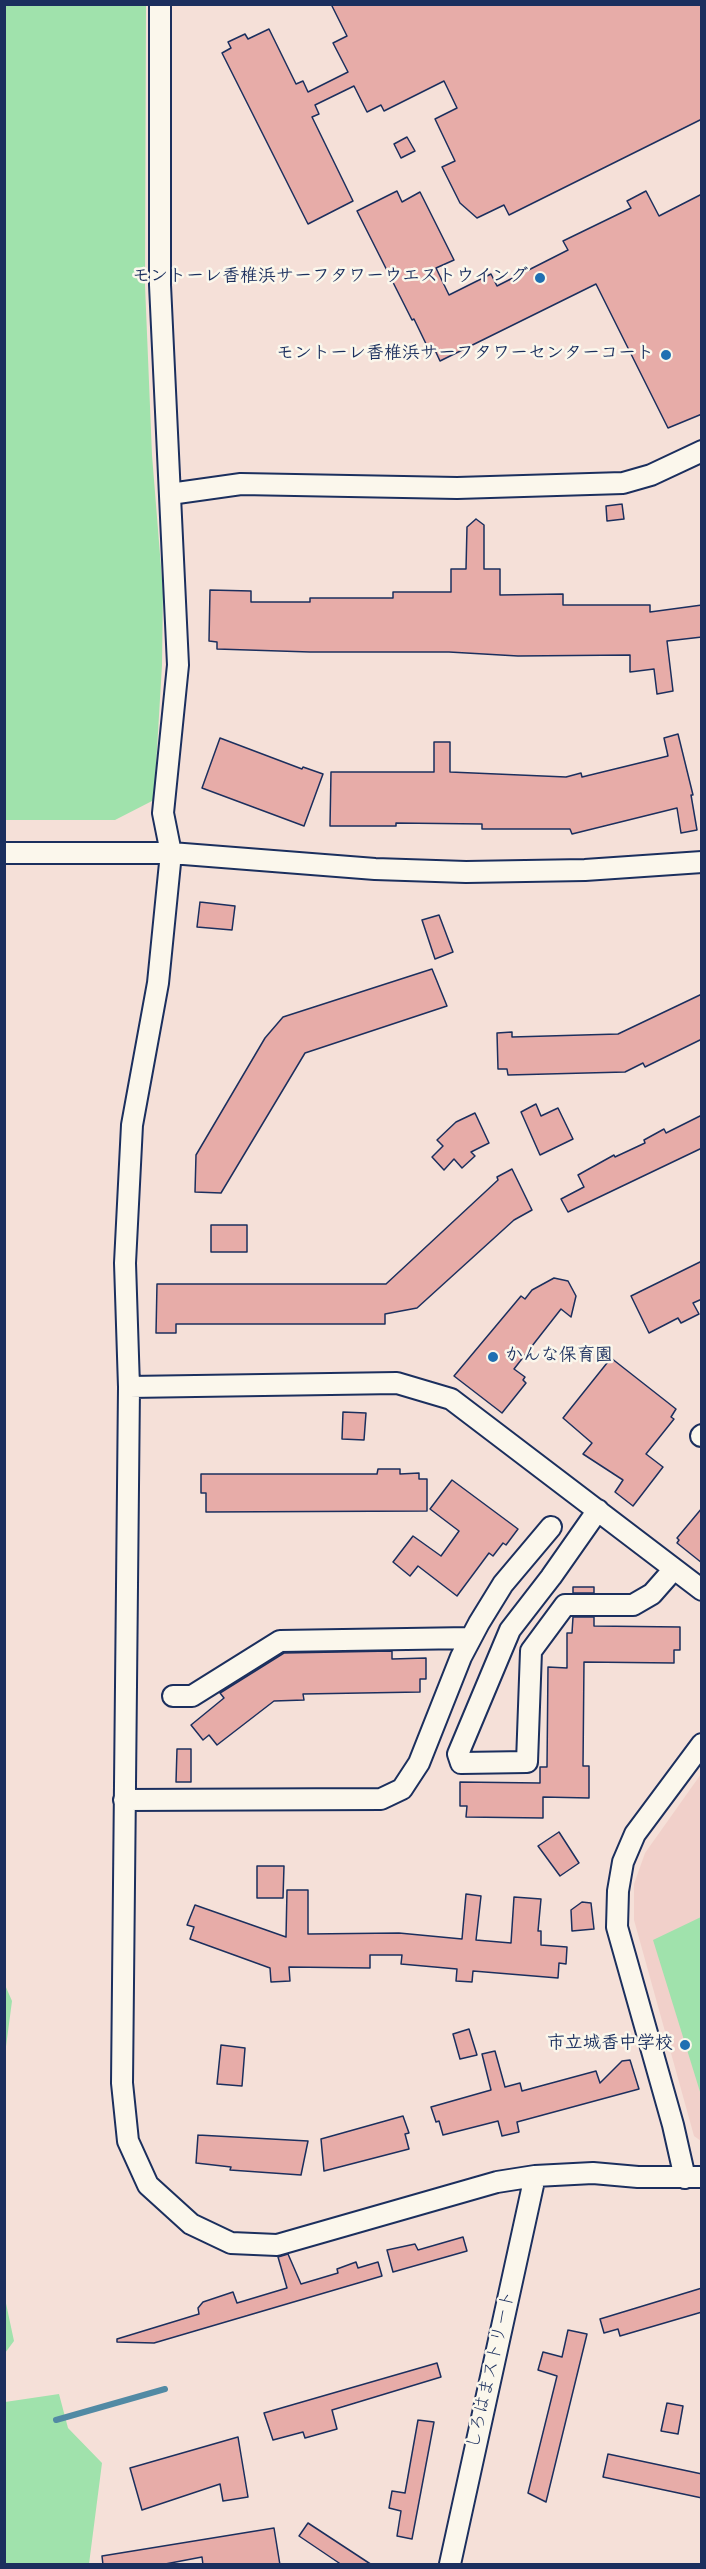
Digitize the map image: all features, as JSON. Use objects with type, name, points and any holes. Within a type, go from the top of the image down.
[{"type":"street","points":[[160,4],[160,285],[178,665],[163,813],[171,854],[158,983],[132,1125],[125,1263],[129,1387],[122,2083],[128,2141],[148,2185],[191,2224],[231,2242],[277,2245],[497,2182],[535,2176],[593,2173],[638,2177],[693,2177],[673,2125],[617,1927],[618,1891],[623,1862],[635,1834],[702,1744]]},
{"type":"street","points":[[170,494],[241,484],[457,488],[623,483],[651,475],[702,451]]},
{"type":"street","points":[[4,853],[171,854],[375,869],[466,872],[585,870],[690,865],[702,862]]},
{"type":"street","points":[[129,1387],[397,1383],[451,1399],[702,1590]]},
{"type":"street","points":[[598,1510],[551,1578],[510,1630],[458,1754],[461,1763],[527,1761],[531,1651],[565,1605],[633,1605],[652,1594],[674,1569]]},
{"type":"street","points":[[124,1800],[381,1799],[402,1789],[419,1763],[471,1638],[504,1584],[551,1527]]},
{"type":"street","points":[[173,1696],[192,1696],[280,1641],[471,1638]]},
{"type":"street","name":"しろはまストリート","points":[[450,2565],[535,2176]]},
{"type":"shaded area","name":"市立城香中学校","points":[[701,1774],[701,2141],[694,2136],[634,1920],[634,1884],[645,1853]]},
{"type":"green space","points":[[5,4],[146,5],[145,285],[152,455],[163,592],[162,665],[154,800],[115,820],[5,820]]},
{"type":"green space","points":[[701,1917],[701,2095],[653,1940]]},
{"type":"green space","points":[[5,1985],[12,2001],[5,2054]]},
{"type":"green space","points":[[4,2294],[14,2341],[5,2353],[4,2353]]},
{"type":"green space","points":[[59,2394],[68,2428],[102,2463],[89,2564],[5,2564],[5,2402]]},
{"type":"building","points":[[331,4],[702,4],[702,119],[509,215],[504,205],[477,218],[460,203],[442,167],[455,161],[435,119],[457,108],[444,81],[384,111],[381,105],[367,112],[354,86],[315,105],[319,114],[312,117],[353,201],[308,224],[222,53],[231,48],[228,42],[245,34],[248,39],[269,29],[296,84],[303,81],[308,92],[348,72],[333,43],[347,36]]},
{"type":"building","points":[[407,137],[415,151],[401,158],[394,144]]},
{"type":"building","points":[[397,191],[402,202],[420,192],[454,260],[436,268],[449,295],[491,274],[497,286],[568,250],[563,241],[631,208],[627,201],[646,191],[659,216],[702,194],[702,414],[668,428],[596,284],[440,361],[434,348],[429,350],[414,319],[412,320],[357,211]]},
{"type":"building","points":[[622,504],[624,519],[607,521],[606,506]]},
{"type":"building","points":[[476,519],[484,525],[484,569],[500,569],[500,595],[563,594],[563,605],[650,605],[650,612],[702,605],[702,637],[667,641],[673,691],[657,694],[654,669],[630,672],[630,655],[518,656],[449,652],[217,649],[217,642],[209,641],[210,590],[251,591],[251,602],[310,602],[310,598],[393,598],[393,592],[451,592],[451,569],[466,569],[467,527]]},
{"type":"building","points":[[678,734],[693,795],[691,795],[697,830],[681,833],[677,808],[572,834],[570,829],[482,829],[482,824],[396,823],[396,826],[330,826],[331,772],[434,772],[434,742],[450,742],[450,772],[566,777],[581,773],[582,777],[668,756],[664,738]]},
{"type":"building","points":[[220,738],[302,769],[303,767],[323,774],[304,826],[202,788]]},
{"type":"building","points":[[200,902],[235,906],[232,930],[197,927]]},
{"type":"building","points":[[439,915],[453,952],[435,959],[422,920]]},
{"type":"building","points":[[432,969],[447,1006],[305,1053],[221,1193],[195,1192],[196,1155],[265,1038],[283,1017]]},
{"type":"building","points":[[702,994],[702,1039],[645,1067],[643,1063],[625,1072],[508,1075],[507,1069],[498,1069],[497,1033],[512,1032],[512,1037],[618,1034]]},
{"type":"building","points":[[536,1104],[541,1116],[558,1108],[573,1139],[540,1155],[521,1112]]},
{"type":"building","points":[[475,1113],[489,1143],[471,1152],[475,1156],[462,1168],[454,1159],[444,1170],[432,1157],[443,1146],[437,1140],[456,1122]]},
{"type":"building","points":[[702,1115],[702,1148],[568,1212],[561,1199],[584,1187],[578,1175],[614,1155],[615,1157],[645,1143],[644,1140],[664,1129],[666,1133]]},
{"type":"building","points":[[512,1169],[532,1210],[514,1220],[417,1308],[385,1314],[385,1324],[176,1324],[176,1333],[156,1333],[157,1284],[386,1284],[498,1180],[497,1177]]},
{"type":"building","points":[[211,1225],[247,1225],[247,1252],[211,1252]]},
{"type":"building","points":[[702,1261],[702,1299],[693,1303],[699,1314],[681,1323],[678,1318],[649,1333],[631,1296]]},
{"type":"building","points":[[554,1278],[568,1281],[576,1296],[571,1317],[561,1309],[514,1369],[525,1377],[523,1380],[526,1383],[502,1413],[454,1376],[521,1296],[525,1299],[532,1290]]},
{"type":"building","points":[[611,1358],[676,1409],[671,1417],[674,1419],[646,1454],[663,1467],[633,1506],[615,1492],[623,1480],[583,1454],[592,1443],[563,1418]]},
{"type":"building","points":[[343,1412],[366,1413],[364,1440],[342,1439]]},
{"type":"building","points":[[378,1469],[400,1469],[400,1474],[419,1473],[419,1479],[427,1479],[427,1511],[206,1512],[206,1493],[201,1493],[201,1474],[377,1474]]},
{"type":"building","points":[[452,1480],[518,1529],[506,1545],[503,1543],[493,1556],[489,1553],[457,1596],[418,1566],[410,1576],[393,1562],[413,1536],[441,1556],[459,1531],[430,1509]]},
{"type":"building","points":[[702,1508],[702,1563],[677,1543],[679,1540],[677,1538]]},
{"type":"building","points":[[573,1587],[594,1587],[594,1593],[573,1593]]},
{"type":"building","points":[[573,1617],[594,1617],[594,1626],[680,1627],[680,1650],[674,1650],[674,1663],[584,1662],[583,1766],[589,1766],[589,1798],[543,1797],[543,1818],[466,1817],[467,1806],[460,1806],[460,1782],[540,1783],[540,1767],[547,1767],[548,1667],[567,1668],[567,1633],[572,1633]]},
{"type":"building","points":[[392,1651],[392,1659],[426,1658],[426,1679],[420,1679],[420,1692],[303,1694],[304,1700],[274,1701],[217,1745],[209,1735],[203,1740],[191,1725],[224,1698],[220,1693],[284,1653]]},
{"type":"building","points":[[177,1749],[191,1749],[191,1782],[176,1782]]},
{"type":"building","points":[[559,1832],[579,1863],[560,1876],[538,1846]]},
{"type":"building","points":[[257,1866],[284,1866],[283,1898],[257,1898]]},
{"type":"building","points":[[287,1890],[308,1890],[308,1934],[399,1933],[462,1939],[466,1894],[481,1896],[476,1940],[511,1943],[514,1897],[541,1899],[538,1931],[541,1931],[541,1945],[567,1947],[566,1964],[559,1963],[558,1978],[473,1971],[472,1982],[456,1981],[457,1969],[401,1964],[402,1955],[370,1955],[370,1968],[289,1967],[290,1981],[271,1982],[270,1968],[190,1939],[194,1927],[187,1925],[195,1905],[286,1937]]},
{"type":"building","points":[[582,1902],[591,1903],[594,1929],[572,1931],[571,1910]]},
{"type":"building","points":[[469,2029],[477,2055],[460,2059],[453,2034]]},
{"type":"building","points":[[221,2045],[245,2048],[242,2086],[217,2084]]},
{"type":"building","points":[[495,2051],[505,2087],[520,2083],[522,2091],[596,2071],[600,2083],[622,2061],[630,2060],[639,2089],[517,2122],[519,2132],[502,2136],[498,2121],[443,2135],[439,2121],[436,2122],[431,2107],[491,2090],[482,2054]]},
{"type":"building","points":[[403,2116],[409,2133],[405,2134],[409,2149],[324,2171],[321,2139]]},
{"type":"building","points":[[198,2135],[308,2141],[301,2175],[230,2170],[231,2167],[196,2163]]},
{"type":"building","points":[[463,2237],[467,2251],[393,2272],[387,2250],[415,2244],[418,2250]]},
{"type":"building","points":[[288,2254],[301,2284],[338,2273],[337,2269],[356,2262],[358,2268],[378,2262],[382,2276],[154,2343],[117,2342],[117,2339],[199,2314],[198,2308],[203,2302],[233,2292],[237,2303],[287,2288],[278,2257]]},
{"type":"building","points":[[702,2288],[702,2312],[620,2336],[618,2329],[604,2333],[600,2319]]},
{"type":"building","points":[[568,2330],[587,2334],[546,2502],[528,2493],[557,2376],[538,2370],[543,2352],[562,2357]]},
{"type":"building","points":[[437,2363],[441,2377],[332,2410],[337,2429],[305,2438],[303,2432],[273,2440],[264,2413]]},
{"type":"building","points":[[667,2403],[683,2406],[678,2434],[661,2431]]},
{"type":"building","points":[[418,2420],[434,2422],[412,2539],[397,2536],[401,2511],[389,2508],[392,2491],[405,2493]]},
{"type":"building","points":[[238,2437],[248,2497],[223,2501],[220,2484],[142,2510],[130,2468]]},
{"type":"building","points":[[608,2454],[702,2474],[702,2498],[603,2477]]},
{"type":"building","points":[[308,2523],[372,2565],[342,2565],[299,2536]]},
{"type":"building","points":[[274,2528],[280,2565],[203,2565],[202,2557],[160,2565],[103,2565],[102,2556]]},
{"type":"waterway","points":[[56,2420],[165,2389]]},
{"type":"place","name":"モントーレ香椎浜サーフタワーウエストウイング","points":[[540,278]]},
{"type":"place","name":"モントーレ香椎浜サーフタワーセンターコート","points":[[666,355]]},
{"type":"place","name":"かんな保育園","points":[[493,1357]]},
{"type":"place","name":"市立城香中学校","points":[[685,2045]]}]
